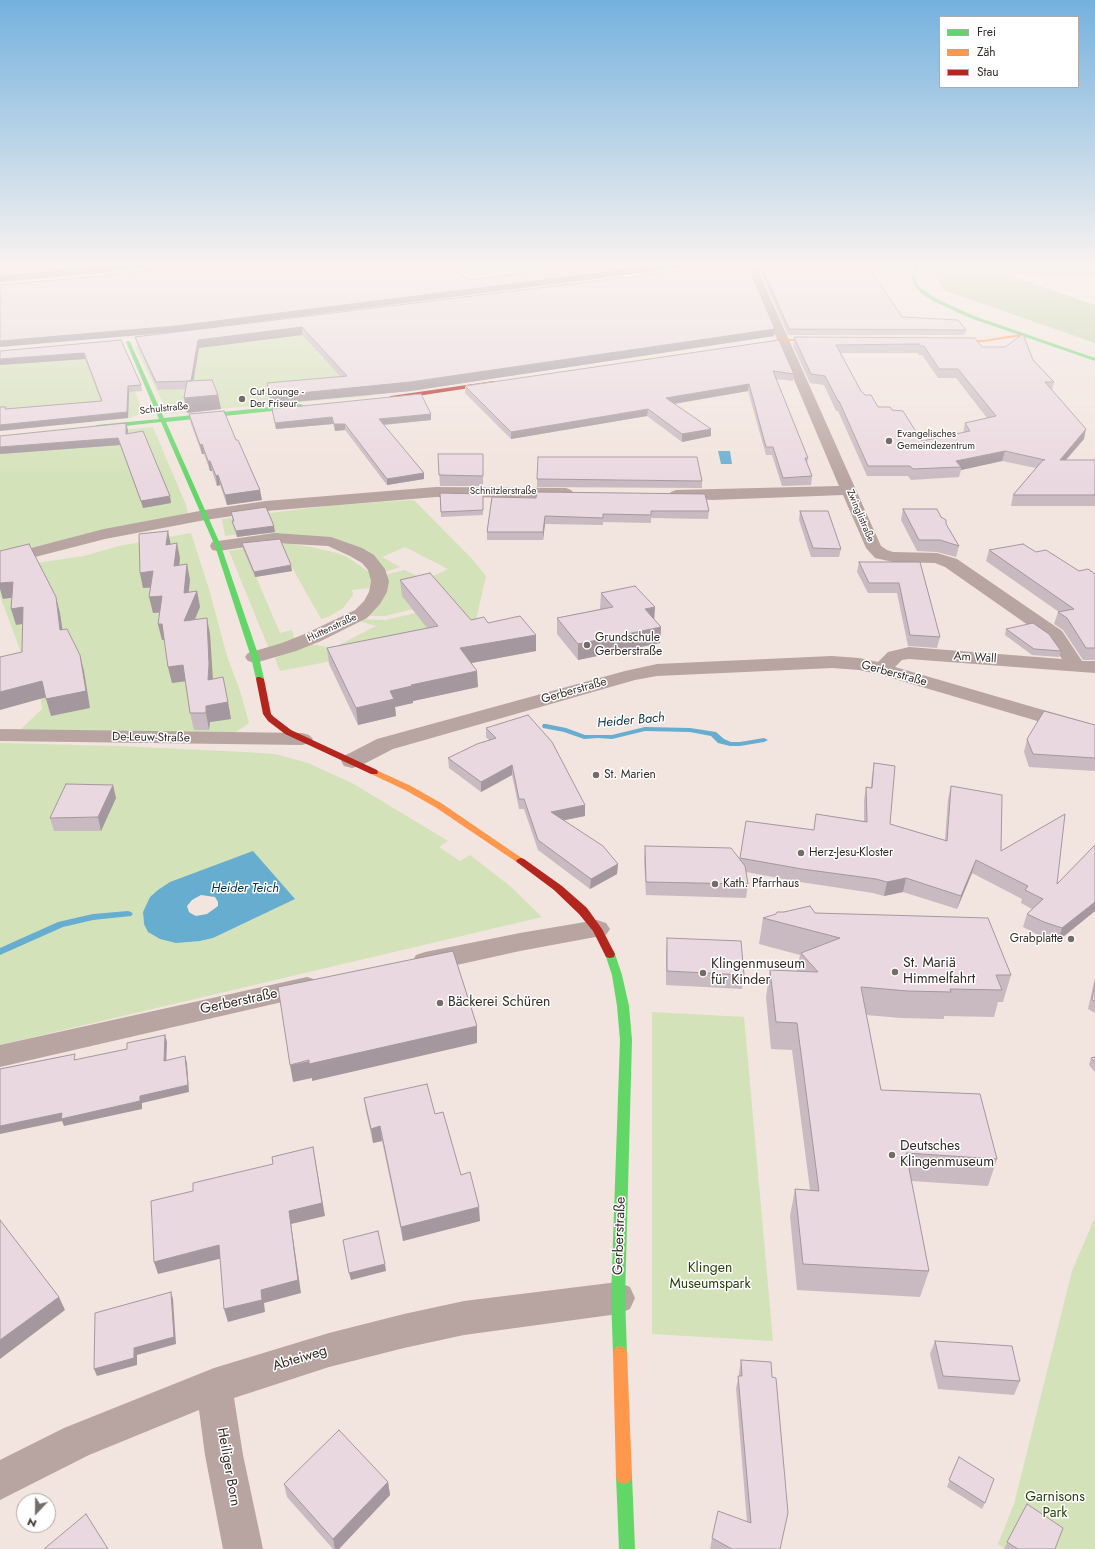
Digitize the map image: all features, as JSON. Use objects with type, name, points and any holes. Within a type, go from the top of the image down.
[{"type":"street","points":[[937,341],[983,341],[1000,338]]},
{"type":"street","points":[[1031,338],[1095,360]]},
{"type":"street","points":[[113,343],[142,340]]},
{"type":"street","points":[[739,347],[784,340],[836,340]]},
{"type":"street","name":"Zwinglistraße","points":[[784,340],[877,552],[903,558],[937,558],[951,563],[1055,635],[1073,663]]},
{"type":"street","points":[[128,342],[161,420],[218,546],[255,657],[268,714],[276,724],[302,739],[352,761]]},
{"type":"street","points":[[382,399],[505,382]]},
{"type":"street","name":"Schulstraße","points":[[86,428],[308,406]]},
{"type":"street","points":[[658,494],[713,495],[849,490]]},
{"type":"street","name":"Schnitzlerstraße","points":[[0,561],[104,534],[205,515],[266,506],[395,495],[481,492],[579,493]]},
{"type":"street","name":"Huttenstraße","points":[[218,546],[275,538],[331,542],[356,552],[368,559],[376,569],[379,576],[380,581],[378,592],[370,604],[360,614],[314,637],[289,647],[255,657]]},
{"type":"street","name":"Am Wall","points":[[882,669],[895,656],[909,654],[1073,663],[1095,667]]},
{"type":"street","name":"Gerberstraße","points":[[352,761],[385,744],[632,675],[657,670],[696,667],[847,662],[882,669],[1095,732]]},
{"type":"street","name":"De-Leuw-Straße","points":[[0,735],[302,739]]},
{"type":"street","name":"Gerberstraße","points":[[352,761],[408,788],[438,805],[504,849],[558,888],[583,911],[597,929],[610,954],[617,975],[625,1022],[625,1098],[618,1298],[627,1549]]},
{"type":"street","points":[[400,967],[520,942],[597,929]]},
{"type":"street","name":"Gerberstraße","points":[[0,1056],[331,982]]},
{"type":"street","name":"Abteiweg","points":[[0,1480],[77,1441],[214,1386],[329,1350],[464,1318],[618,1298]]},
{"type":"street","name":"Heiliger Born","points":[[214,1386],[224,1455],[243,1549]]},
{"type":"green space","points":[[192,338],[306,338],[323,359],[330,359],[365,381],[373,396],[171,413],[164,405],[135,347],[148,343]]},
{"type":"green space","points":[[1081,338],[1095,338],[1095,343]]},
{"type":"green space","points":[[120,352],[143,412],[131,418],[0,429],[0,355]]},
{"type":"green space","points":[[153,427],[188,513],[0,554],[0,442]]},
{"type":"green space","points":[[414,500],[473,560],[486,576],[474,629],[441,640],[280,671],[275,658],[309,644],[333,648],[376,626],[359,621],[361,619],[385,620],[416,613],[413,609],[385,616],[366,616],[384,575],[405,570],[425,580],[448,569],[405,547],[382,557],[400,567],[382,573],[361,550],[261,536],[262,531],[225,536],[222,519],[335,505]]},
{"type":"green space","points":[[191,533],[209,589],[227,656],[240,691],[249,723],[236,732],[17,733],[42,709],[40,693],[28,671],[0,596],[0,572],[16,566],[84,556],[119,546]]},
{"type":"green space","points":[[272,544],[291,544],[311,547],[347,557],[369,572],[372,578],[369,588],[352,590],[353,595],[343,608],[330,616],[321,619],[289,562],[274,574],[256,577],[280,633],[292,630],[295,642],[269,649],[229,551]]},
{"type":"green space","points":[[0,743],[119,746],[275,754],[308,763],[352,783],[448,841],[439,847],[460,861],[470,855],[510,886],[542,917],[0,1045]],"holes":[[[253,852],[294,899],[213,938],[200,941],[144,924],[143,913],[150,897]]]},
{"type":"green space","name":"Klingen Museumspark","points":[[652,1012],[744,1017],[773,1341],[652,1334]]},
{"type":"green space","name":"Garnisons Park","points":[[1095,1217],[1095,1549],[1005,1549],[998,1544],[1014,1504],[1072,1271]]},
{"type":"water","points":[[718,451],[730,451],[732,464],[721,464]]},
{"type":"water","name":"Heider Teich","points":[[253,851],[295,899],[213,938],[200,941],[176,943],[160,939],[148,932],[144,924],[143,912],[150,897],[170,882]],"holes":[[[201,895],[215,897],[218,902],[218,906],[207,914],[196,916],[189,912],[187,906],[192,900]]]},
{"type":"building","points":[[0,338],[32,338],[0,341]]},
{"type":"building","points":[[136,338],[212,338],[198,340],[191,381],[156,382]]},
{"type":"building","points":[[312,338],[711,338],[410,382],[270,396],[267,383],[347,376]]},
{"type":"building","points":[[795,338],[975,338],[982,347],[1005,347],[1017,338],[1025,338],[1033,360],[1054,382],[1045,382],[1086,429],[1060,460],[1095,460],[1095,495],[1013,495],[1043,460],[1045,460],[1005,451],[956,461],[961,467],[913,469],[910,466],[868,466],[839,401],[825,376],[811,374]],"holes":[[[919,344],[924,346],[939,369],[958,369],[996,416],[965,423],[970,431],[922,441],[903,411],[892,410],[890,407],[878,407],[871,395],[865,395],[861,391],[836,345]]]},
{"type":"building","points":[[121,340],[141,385],[128,386],[127,412],[0,425],[0,407],[6,407],[5,409],[102,401],[84,353],[0,359],[0,351]]},
{"type":"building","points":[[779,340],[794,374],[773,371],[808,458],[805,458],[812,476],[783,478],[773,447],[766,447],[749,384],[666,398],[711,429],[682,434],[648,409],[511,432],[465,386]]},
{"type":"building","points":[[212,380],[218,395],[184,398],[187,381]]},
{"type":"building","points":[[421,394],[431,414],[379,419],[424,473],[387,479],[345,424],[334,424],[332,417],[275,423],[272,409]]},
{"type":"building","points":[[224,411],[260,490],[225,495],[218,475],[216,476],[210,461],[208,461],[202,444],[200,445],[189,414]]},
{"type":"building","points":[[126,423],[126,434],[143,431],[170,496],[141,501],[118,438],[0,447],[0,436]]},
{"type":"building","points":[[438,454],[483,454],[483,476],[439,475]]},
{"type":"building","points":[[538,457],[697,457],[702,481],[537,479]]},
{"type":"building","points":[[537,492],[705,494],[709,511],[651,511],[651,515],[603,514],[603,518],[545,516],[543,532],[487,532],[492,497],[536,498]]},
{"type":"building","points":[[440,493],[483,494],[483,510],[441,512]]},
{"type":"building","points":[[266,507],[274,526],[236,531],[232,521],[234,521],[231,512]]},
{"type":"building","points":[[903,509],[937,509],[941,517],[946,520],[946,524],[959,546],[940,540],[919,540]]},
{"type":"building","points":[[800,511],[828,511],[841,549],[813,548]]},
{"type":"building","points":[[168,531],[166,545],[177,543],[174,566],[187,564],[184,593],[197,591],[184,621],[207,618],[209,664],[208,680],[223,677],[228,702],[206,706],[206,713],[190,713],[183,665],[168,667],[162,624],[158,624],[162,596],[149,597],[153,571],[140,573],[139,534]]},
{"type":"building","points":[[280,539],[291,565],[254,572],[242,543]]},
{"type":"building","points":[[29,544],[56,597],[60,630],[67,629],[80,655],[86,691],[46,699],[42,681],[0,692],[0,657],[22,652],[23,607],[11,609],[13,582],[0,583],[0,551]]},
{"type":"building","points":[[1023,544],[1036,552],[1046,550],[1079,571],[1088,569],[1095,574],[1095,648],[1086,648],[1067,618],[1058,612],[1074,609],[989,550]]},
{"type":"building","points":[[859,562],[920,562],[940,637],[910,635],[899,583],[869,583]]},
{"type":"building","points":[[430,573],[471,620],[484,617],[488,623],[520,616],[536,635],[460,648],[477,671],[390,691],[394,699],[356,708],[327,648],[438,626],[400,580]]},
{"type":"building","points":[[635,586],[655,607],[645,609],[661,627],[578,644],[557,618],[613,607],[601,593]]},
{"type":"building","points":[[1033,623],[1049,634],[1061,651],[1034,649],[1006,629]]},
{"type":"building","points":[[1044,711],[1095,725],[1095,758],[1033,754],[1027,739]]},
{"type":"building","points":[[528,715],[552,742],[585,805],[551,812],[603,846],[618,864],[591,879],[538,840],[524,799],[519,799],[512,765],[481,782],[448,758],[477,744],[496,738],[486,728]]},
{"type":"building","points":[[874,763],[895,766],[890,824],[947,841],[951,786],[1002,795],[1001,851],[1065,814],[1057,884],[1095,845],[1095,902],[1062,928],[1027,914],[1043,899],[1025,890],[1028,886],[976,860],[961,896],[906,878],[887,882],[740,858],[746,821],[814,830],[816,814],[867,822],[866,787],[872,788]]},
{"type":"building","points":[[66,784],[113,785],[98,817],[50,818]]},
{"type":"building","points":[[645,846],[731,848],[745,866],[748,884],[646,882]]},
{"type":"building","points":[[810,906],[815,913],[988,918],[1011,975],[996,975],[1002,990],[950,989],[951,992],[908,991],[861,987],[881,1090],[980,1094],[997,1159],[906,1153],[929,1271],[803,1264],[795,1189],[819,1191],[797,1023],[776,1022],[770,970],[818,972],[801,953],[840,938],[763,918],[776,914],[777,912],[784,912]]},
{"type":"building","points":[[667,938],[741,941],[744,975],[667,971]]},
{"type":"building","points":[[453,951],[477,1026],[309,1064],[309,1060],[290,1065],[278,987]]},
{"type":"building","points":[[1095,983],[1095,1001],[1092,1000]]},
{"type":"building","points":[[165,1035],[164,1061],[185,1056],[188,1085],[140,1096],[140,1101],[61,1119],[62,1113],[0,1126],[0,1069],[75,1054],[74,1060],[127,1049],[127,1043]]},
{"type":"building","points":[[427,1084],[435,1114],[443,1112],[461,1175],[470,1172],[479,1207],[401,1227],[380,1126],[371,1129],[364,1098]]},
{"type":"building","points":[[313,1147],[322,1203],[289,1211],[298,1280],[261,1290],[262,1300],[224,1309],[219,1245],[154,1262],[151,1201],[193,1191],[193,1183],[273,1164],[272,1157]]},
{"type":"building","points":[[0,1220],[59,1297],[0,1340]]},
{"type":"building","points":[[378,1231],[385,1264],[349,1273],[343,1240]]},
{"type":"building","points":[[171,1292],[174,1337],[134,1348],[134,1358],[94,1369],[95,1313]]},
{"type":"building","points":[[935,1341],[1012,1346],[1020,1381],[943,1376]]},
{"type":"building","points":[[741,1360],[771,1362],[772,1377],[776,1378],[788,1513],[780,1549],[732,1549],[712,1538],[718,1511],[751,1523],[738,1376],[742,1376]]},
{"type":"building","points":[[339,1430],[388,1482],[333,1539],[284,1484]]},
{"type":"building","points":[[959,1457],[994,1479],[985,1503],[949,1480]]},
{"type":"building","points":[[1027,1504],[1063,1528],[1055,1549],[1018,1549],[1007,1542]]},
{"type":"building","points":[[86,1514],[108,1549],[44,1549]]},
{"type":"waterway","name":"Heider Bach","points":[[546,726],[566,730],[584,737],[612,737],[645,729],[690,730],[713,734],[721,741],[730,744],[764,740]]},
{"type":"waterway","name":"Heider Bach","points":[[0,952],[61,924],[93,917],[128,914]]},
{"type":"traffic: fast","points":[[1033,338],[1095,360]]},
{"type":"traffic: fast","points":[[128,342],[218,546],[255,657],[260,679]]},
{"type":"traffic: fast","points":[[97,427],[301,406]]},
{"type":"traffic: fast","points":[[610,954],[617,975],[623,1006],[626,1040],[618,1298],[620,1353]]},
{"type":"traffic: fast","points":[[624,1476],[627,1549]]},
{"type":"traffic: slow","points":[[947,341],[983,341],[1000,338]]},
{"type":"traffic: slow","points":[[749,345],[784,340],[825,340]]},
{"type":"traffic: slow","points":[[374,772],[408,788],[438,805],[521,861]]},
{"type":"traffic: slow","points":[[620,1353],[624,1476]]},
{"type":"traffic: jam","points":[[391,398],[494,383]]},
{"type":"traffic: jam","points":[[260,679],[267,714],[271,719],[288,732],[374,772]]},
{"type":"traffic: jam","points":[[521,861],[558,888],[583,911],[597,929],[610,954]]},
{"type":"place","name":"Cut Lounge - Der Friseur","points":[[242,399]]},
{"type":"place","name":"Evangelisches Gemeindezentrum","points":[[889,441]]},
{"type":"place","name":"Grundschule Gerberstraße","points":[[587,645]]},
{"type":"place","name":"St. Marien","points":[[596,775]]},
{"type":"place","name":"Herz-Jesu-Kloster","points":[[801,853]]},
{"type":"place","name":"Kath. Pfarrhaus","points":[[715,884]]},
{"type":"place","name":"Grabplatte","points":[[1071,939]]},
{"type":"place","name":"St. Mariä Himmelfahrt","points":[[895,972]]},
{"type":"place","name":"Klingenmuseum für Kinder","points":[[703,973]]},
{"type":"place","name":"Bäckerei Schüren","points":[[440,1003]]},
{"type":"place","name":"Deutsches Klingenmuseum","points":[[892,1155]]}]
